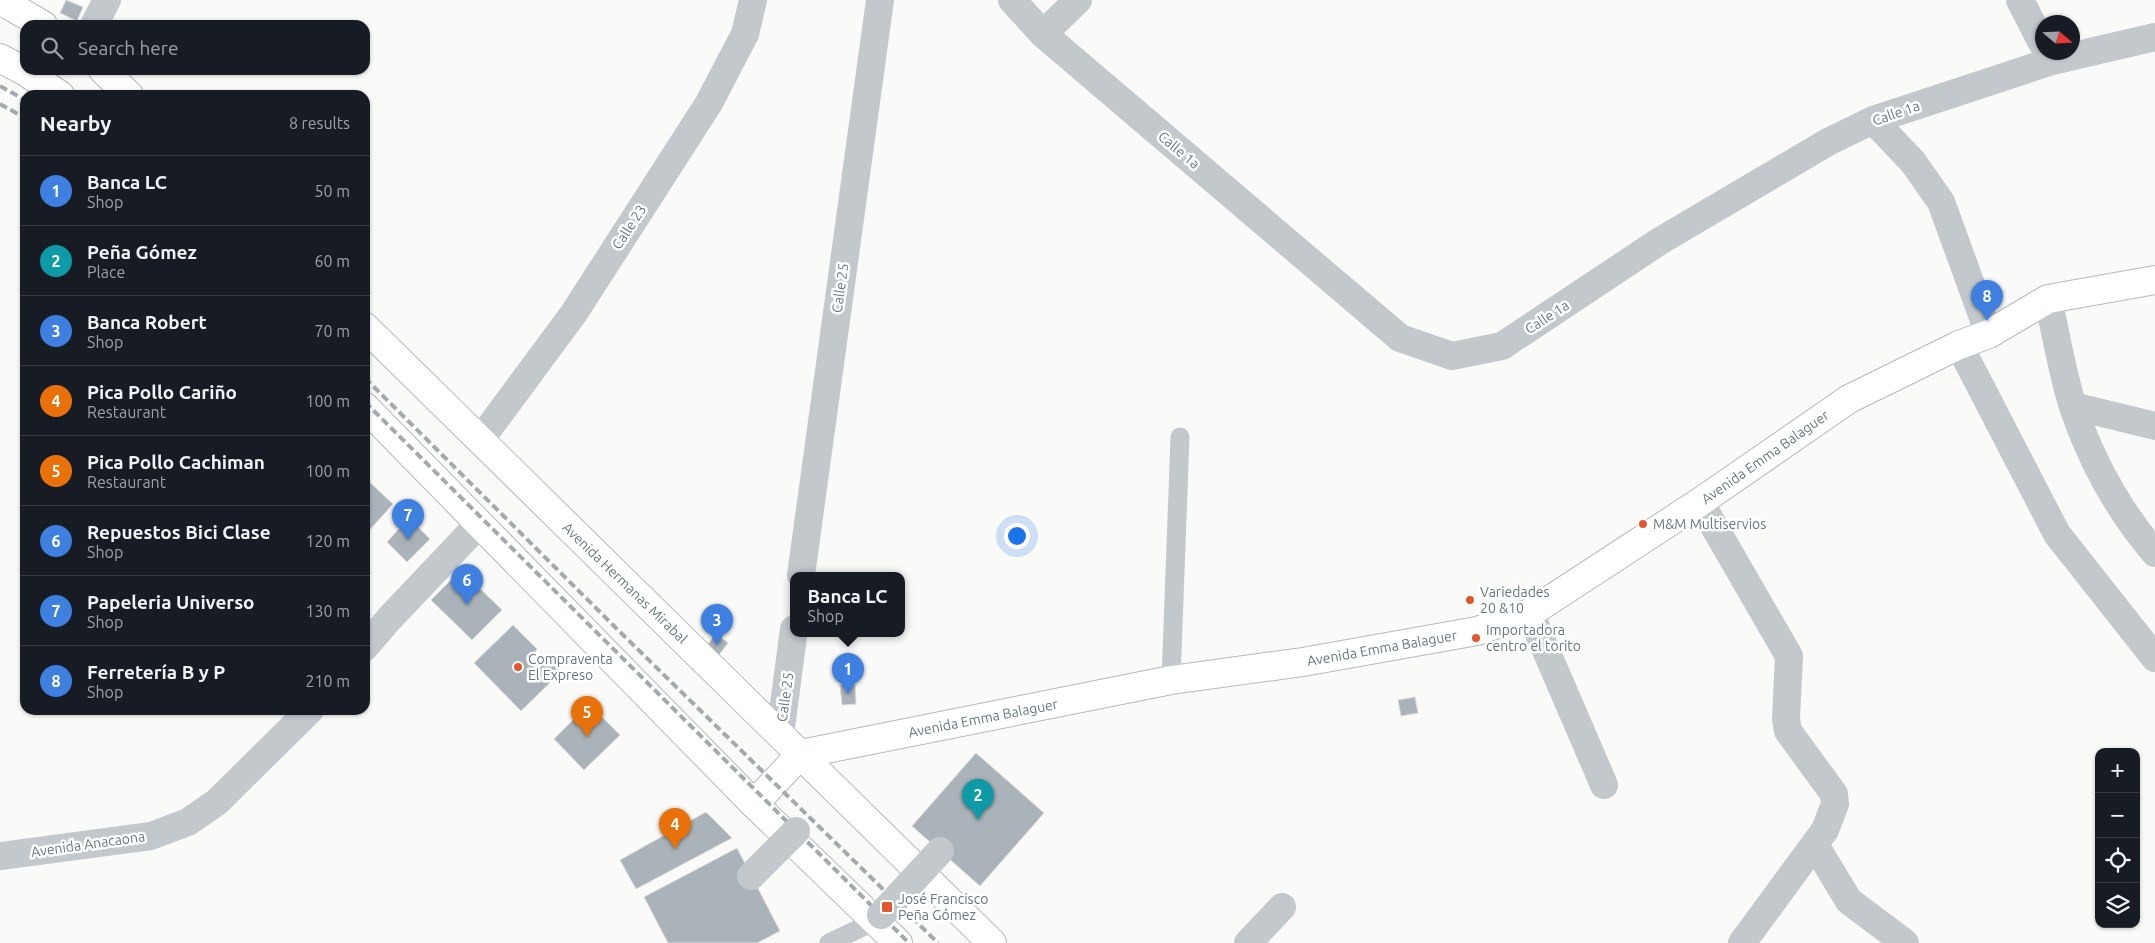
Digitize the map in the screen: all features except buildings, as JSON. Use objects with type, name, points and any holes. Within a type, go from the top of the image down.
[{"type":"main road","points":[[0,0],[34,20]]},
{"type":"main road","points":[[0,58],[20,69]]},
{"type":"main road","points":[[30,75],[53,90]]},
{"type":"main road","points":[[108,75],[124,90]]},
{"type":"main road","name":"Avenida Emma Balaguer","points":[[801,754],[1171,680],[1303,662],[1477,631],[1530,613],[1700,502],[1849,399],[1959,345],[1989,334],[2048,299],[2155,280]]},
{"type":"main road","name":"Avenida Hermanas Mirabal","points":[[370,332],[992,943]]},
{"type":"main road","points":[[370,412],[754,804],[878,918],[898,943]]},
{"type":"main road","points":[[754,804],[801,754]]},
{"type":"street","points":[[97,20],[107,0]]},
{"type":"street","name":"Calle 23","points":[[480,440],[574,313],[709,103],[746,34],[753,0]]},
{"type":"street","name":"Calle 25","points":[[802,572],[880,0]]},
{"type":"street","name":"Calle 1a","points":[[1012,0],[1043,34],[1400,338],[1452,356],[1502,346],[1660,241],[1828,142],[1873,120],[2035,57]]},
{"type":"street","points":[[1043,34],[1078,0]]},
{"type":"street","points":[[2020,0],[2035,29]]},
{"type":"street","name":"Calle 1a","points":[[2080,47],[2155,37]]},
{"type":"street","points":[[1873,120],[1913,162],[1941,202],[1989,334]]},
{"type":"street","points":[[2048,299],[2073,406],[2097,468],[2138,533],[2155,553]]},
{"type":"street","points":[[1959,345],[2057,534],[2155,658]]},
{"type":"street","points":[[2073,406],[2155,426]]},
{"type":"street","points":[[1700,502],[1789,656],[1786,719],[1788,731],[1834,794],[1836,804],[1825,830],[1815,845],[1742,943]]},
{"type":"street","points":[[370,642],[390,618],[479,524]]},
{"type":"street","points":[[1530,613],[1604,785]]},
{"type":"street","name":"Calle 25","points":[[780,735],[793,637]]},
{"type":"street","name":"Avenida Anacaona","points":[[0,856],[150,836],[188,822],[217,802],[305,715]]},
{"type":"street","points":[[751,876],[796,832]]},
{"type":"street","points":[[1815,845],[1849,901],[1905,943]]},
{"type":"street","points":[[878,918],[940,851]]},
{"type":"street","points":[[1248,943],[1282,907]]},
{"type":"lane","points":[[1171,680],[1180,437]]},
{"type":"lane","points":[[829,943],[878,918]]},
{"type":"railway","points":[[0,86],[20,97]]},
{"type":"railway","points":[[0,104],[20,115]]},
{"type":"railway","points":[[370,383],[615,627],[938,943]]},
{"type":"railway","points":[[370,407],[909,943]]},
{"type":"place","name":"Ferretería B y P","points":[[1987,321]]},
{"type":"place","name":"M&M Multiservios","points":[[1643,524]]},
{"type":"place","name":"Papeleria Universo","points":[[408,540]]},
{"type":"place","name":"Variedades 20 &10","points":[[1470,600]]},
{"type":"place","name":"Repuestos Bici Clase","points":[[467,605]]},
{"type":"place","name":"Importadora centro el torito","points":[[1476,638]]},
{"type":"place","name":"Banca Robert","points":[[717,645]]},
{"type":"place","name":"Compraventa El Expreso","points":[[518,667]]},
{"type":"place","name":"Banca LC","points":[[848,694]]},
{"type":"place","name":"Pica Pollo Cachiman","points":[[587,737]]},
{"type":"place","name":"Peña Gómez","points":[[978,820]]},
{"type":"place","name":"Pica Pollo Cariño","points":[[675,849]]},
{"type":"place","name":"José Francisco Peña Gómez","points":[[887,907]]}]
